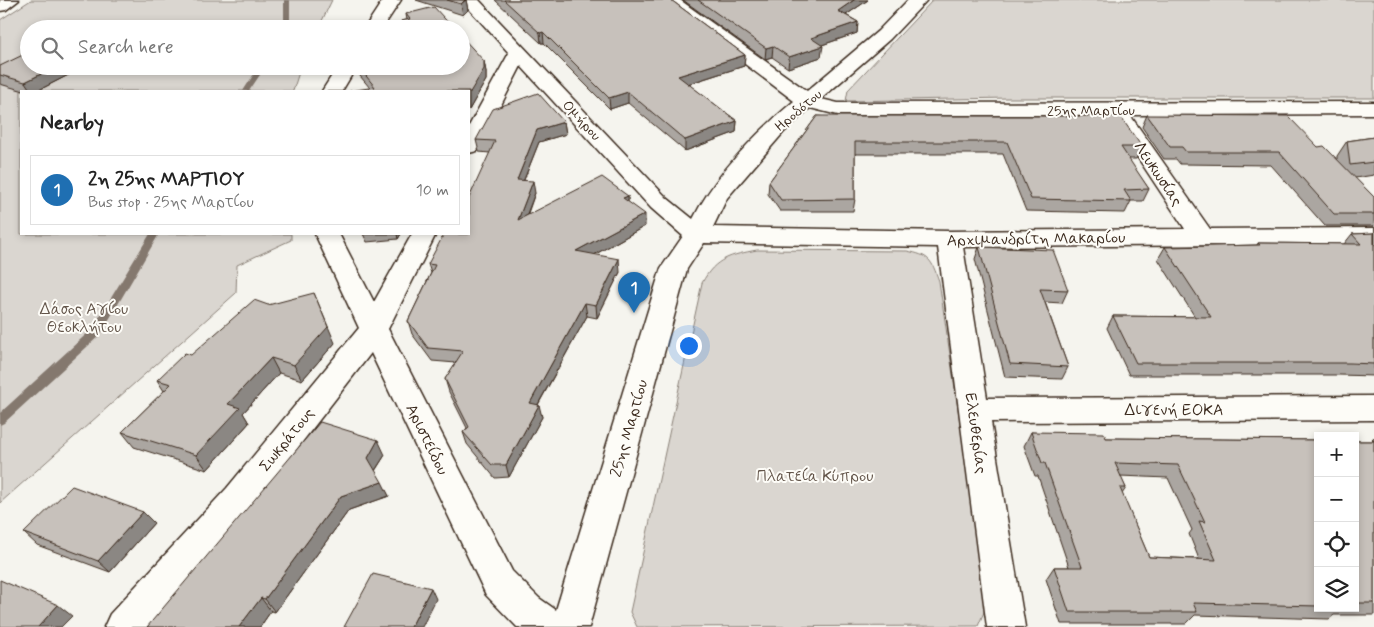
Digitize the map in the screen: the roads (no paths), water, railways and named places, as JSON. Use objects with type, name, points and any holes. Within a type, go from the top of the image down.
[{"type":"street","points":[[0,6],[10,0]]},
{"type":"street","points":[[379,20],[392,0]]},
{"type":"street","name":"Ομήρου","points":[[470,0],[659,203],[697,235]]},
{"type":"street","points":[[669,0],[809,102]]},
{"type":"street","name":"Ηροδότου","points":[[697,235],[716,196],[775,128],[809,102],[884,35],[918,0]]},
{"type":"street","points":[[470,144],[519,52]]},
{"type":"street","points":[[333,90],[342,75]]},
{"type":"street","name":"25ης Μαρτίου","points":[[809,102],[838,109],[1117,110],[1374,108]]},
{"type":"street","name":"Λευκωσίας","points":[[1117,110],[1202,236]]},
{"type":"street","name":"Αριστείδου","points":[[327,235],[499,583],[526,611],[549,627]]},
{"type":"street","name":"Σωκράτους","points":[[123,627],[239,498],[374,329],[423,235]]},
{"type":"street","name":"25ης Μαρτίου","points":[[570,627],[674,268],[697,235]]},
{"type":"street","name":"Αρχιμανδρίτη Μακαρίου","points":[[697,235],[949,239],[1374,236]]},
{"type":"street","name":"Ελευθερίας","points":[[949,239],[1006,627]]},
{"type":"street","name":"Διγενή ΕΟΚΑ","points":[[974,410],[1374,408]]},
{"type":"waterway","points":[[287,0],[287,20]]},
{"type":"waterway","points":[[247,90],[257,75]]},
{"type":"waterway","points":[[0,420],[96,332],[153,235]]},
{"type":"place","name":"2η 25ης ΜΑΡΤΙΟΥ","points":[[634,313]]},
{"type":"park label","name":"Δάσος Αγίου Θεοκλήτου","points":[[84,317]]},
{"type":"park label","name":"Πλατεία Κύπρου","points":[[815,475]]}]
